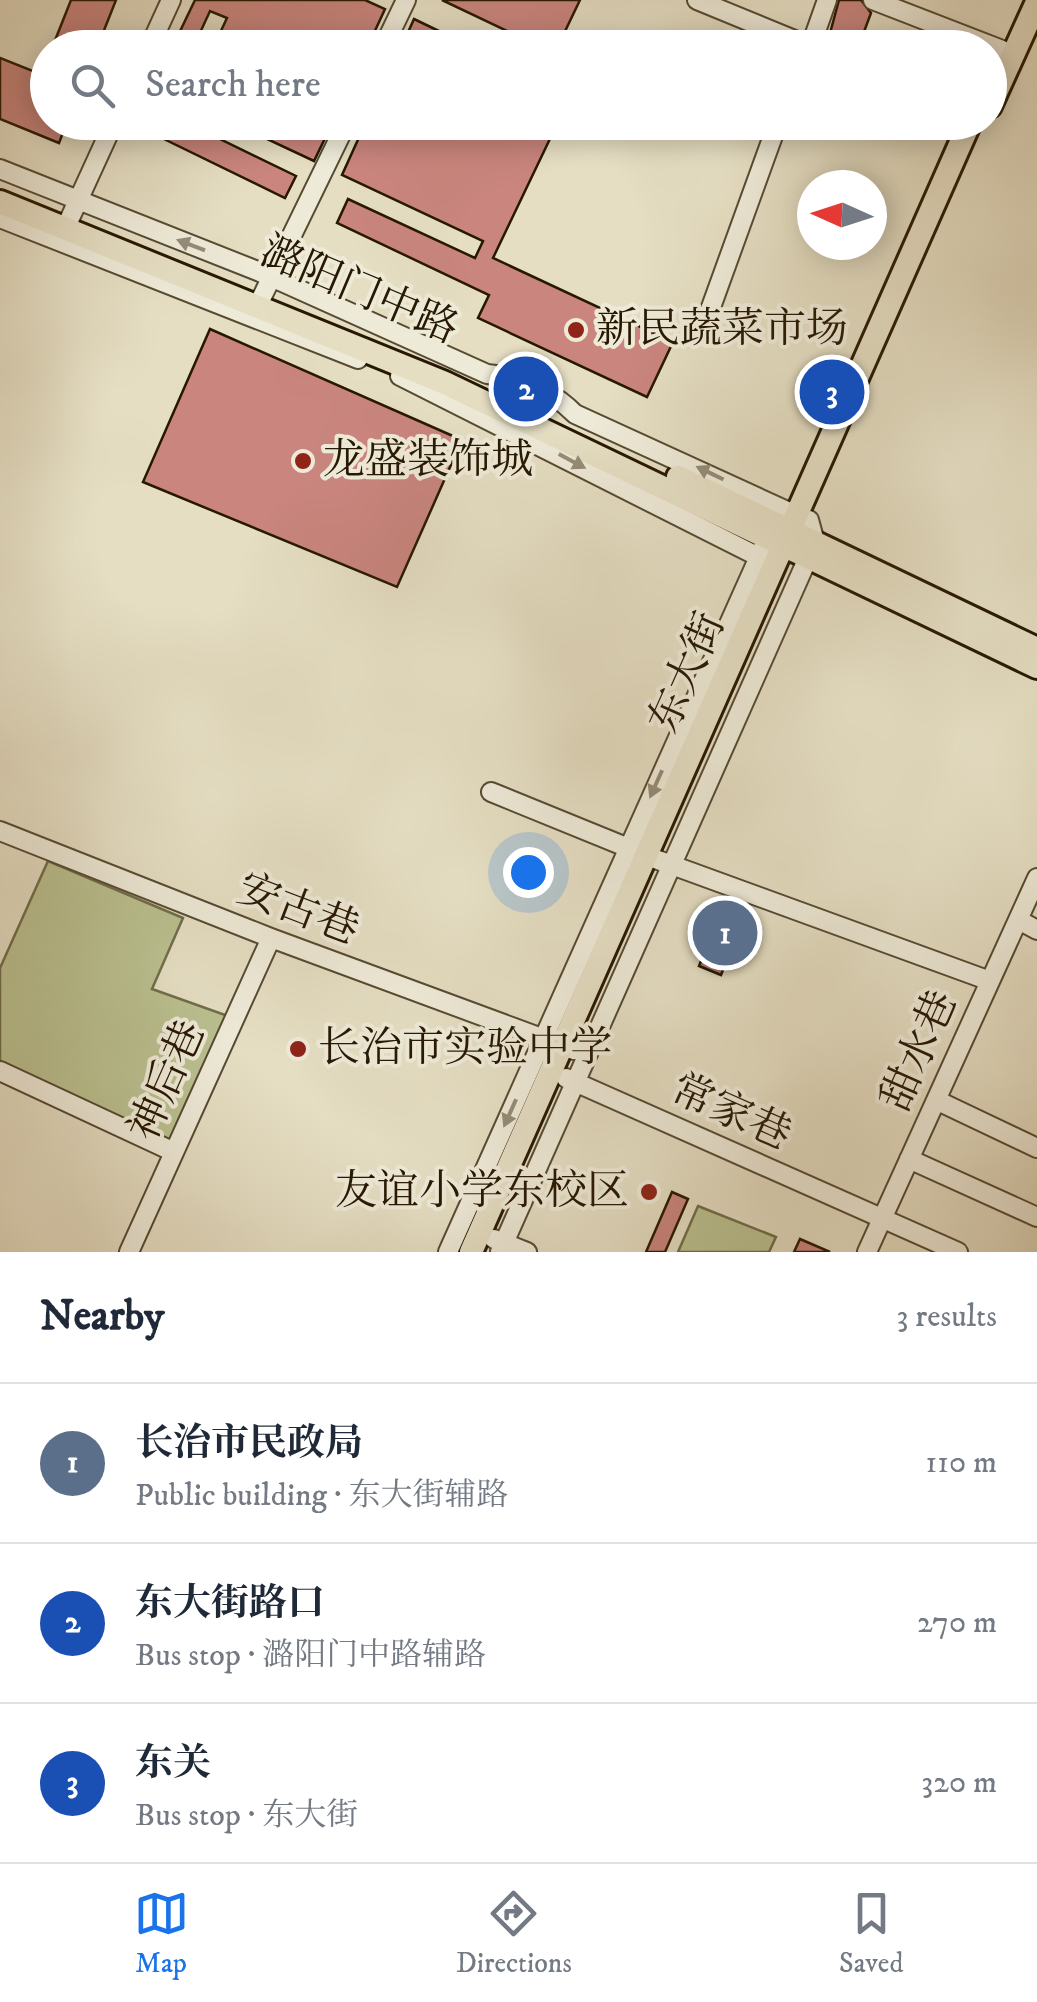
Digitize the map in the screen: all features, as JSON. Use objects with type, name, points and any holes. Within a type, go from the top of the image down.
[{"type":"main road","points":[[1007,39],[1024,0]]},
{"type":"main road","points":[[1007,68],[1037,2]]},
{"type":"main road","name":"东大街","points":[[791,541],[962,140]]},
{"type":"main road","name":"东大街","points":[[488,1245],[563,1077],[560,1044],[651,857],[974,140]]},
{"type":"main road","name":"潞阳门中路","points":[[0,186],[452,370],[791,541]]},
{"type":"main road","name":"潞阳门中路","points":[[0,202],[72,215]]},
{"type":"main road","points":[[791,541],[1037,649]]},
{"type":"main road","points":[[791,541],[1037,666]]},
{"type":"street","points":[[157,30],[171,0]]},
{"type":"street","points":[[392,30],[406,0]]},
{"type":"street","points":[[697,0],[770,30]]},
{"type":"street","points":[[818,30],[828,0]]},
{"type":"street","points":[[873,0],[950,30]]},
{"type":"street","points":[[0,169],[72,215],[106,140]]},
{"type":"street","points":[[265,291],[338,140]]},
{"type":"street","points":[[710,310],[771,140]]},
{"type":"street","points":[[0,218],[415,382],[433,396],[791,541],[651,857],[563,1077]]},
{"type":"street","points":[[491,792],[651,857],[990,981]]},
{"type":"street","name":"安古巷","points":[[0,831],[271,938],[560,1044]]},
{"type":"street","name":"甜水巷","points":[[866,1252],[1037,878]]},
{"type":"street","points":[[1018,920],[1037,930]]},
{"type":"street","name":"神后巷","points":[[129,1252],[271,938]]},
{"type":"street","points":[[448,1252],[560,1044]]},
{"type":"street","points":[[0,1071],[174,1152]]},
{"type":"street","name":"常家巷","points":[[563,1077],[958,1252]]},
{"type":"street","points":[[936,1100],[1037,1148]]},
{"type":"street","points":[[910,1158],[1037,1217]]},
{"type":"street","points":[[488,1245],[527,1252]]},
{"type":"green space","points":[[48,861],[183,918],[152,989],[228,1016],[170,1145],[0,1067],[0,968]]},
{"type":"green space","points":[[698,1206],[776,1237],[769,1252],[678,1252]]},
{"type":"building","points":[[71,0],[116,0],[104,30],[59,30]]},
{"type":"building","points":[[195,0],[365,0],[385,9],[375,30],[221,30],[227,18],[210,11],[201,30],[181,30]]},
{"type":"building","points":[[442,0],[580,0],[566,30],[505,30]]},
{"type":"building","points":[[839,0],[861,0],[871,13],[865,30],[831,30]]},
{"type":"building","points":[[414,19],[437,30],[409,30]]},
{"type":"building","points":[[0,58],[30,70],[30,131],[0,119]]},
{"type":"building","points":[[166,140],[222,140],[296,176],[285,198]]},
{"type":"building","points":[[269,140],[324,140],[314,161]]},
{"type":"building","points":[[358,140],[549,140],[493,258],[673,342],[647,397],[478,318],[489,295],[337,223],[348,199],[475,258],[483,241],[342,175]]},
{"type":"building","name":"龙盛装饰城","points":[[210,329],[462,440],[397,587],[143,482]]},
{"type":"building","points":[[726,898],[748,906],[721,975],[699,966]]},
{"type":"building","points":[[672,1192],[688,1199],[665,1252],[646,1252]]},
{"type":"building","points":[[800,1239],[830,1252],[794,1252]]},
{"type":"place","name":"新民蔬菜市场","points":[[576,330]]},
{"type":"place","name":"东大街路口","points":[[526,389]]},
{"type":"place","name":"东关","points":[[832,392]]},
{"type":"place","name":"龙盛装饰城","points":[[303,461]]},
{"type":"place","name":"长治市民政局","points":[[725,933]]},
{"type":"place","name":"长治市实验中学","points":[[298,1049]]},
{"type":"place","name":"友谊小学东校区","points":[[649,1192]]}]
